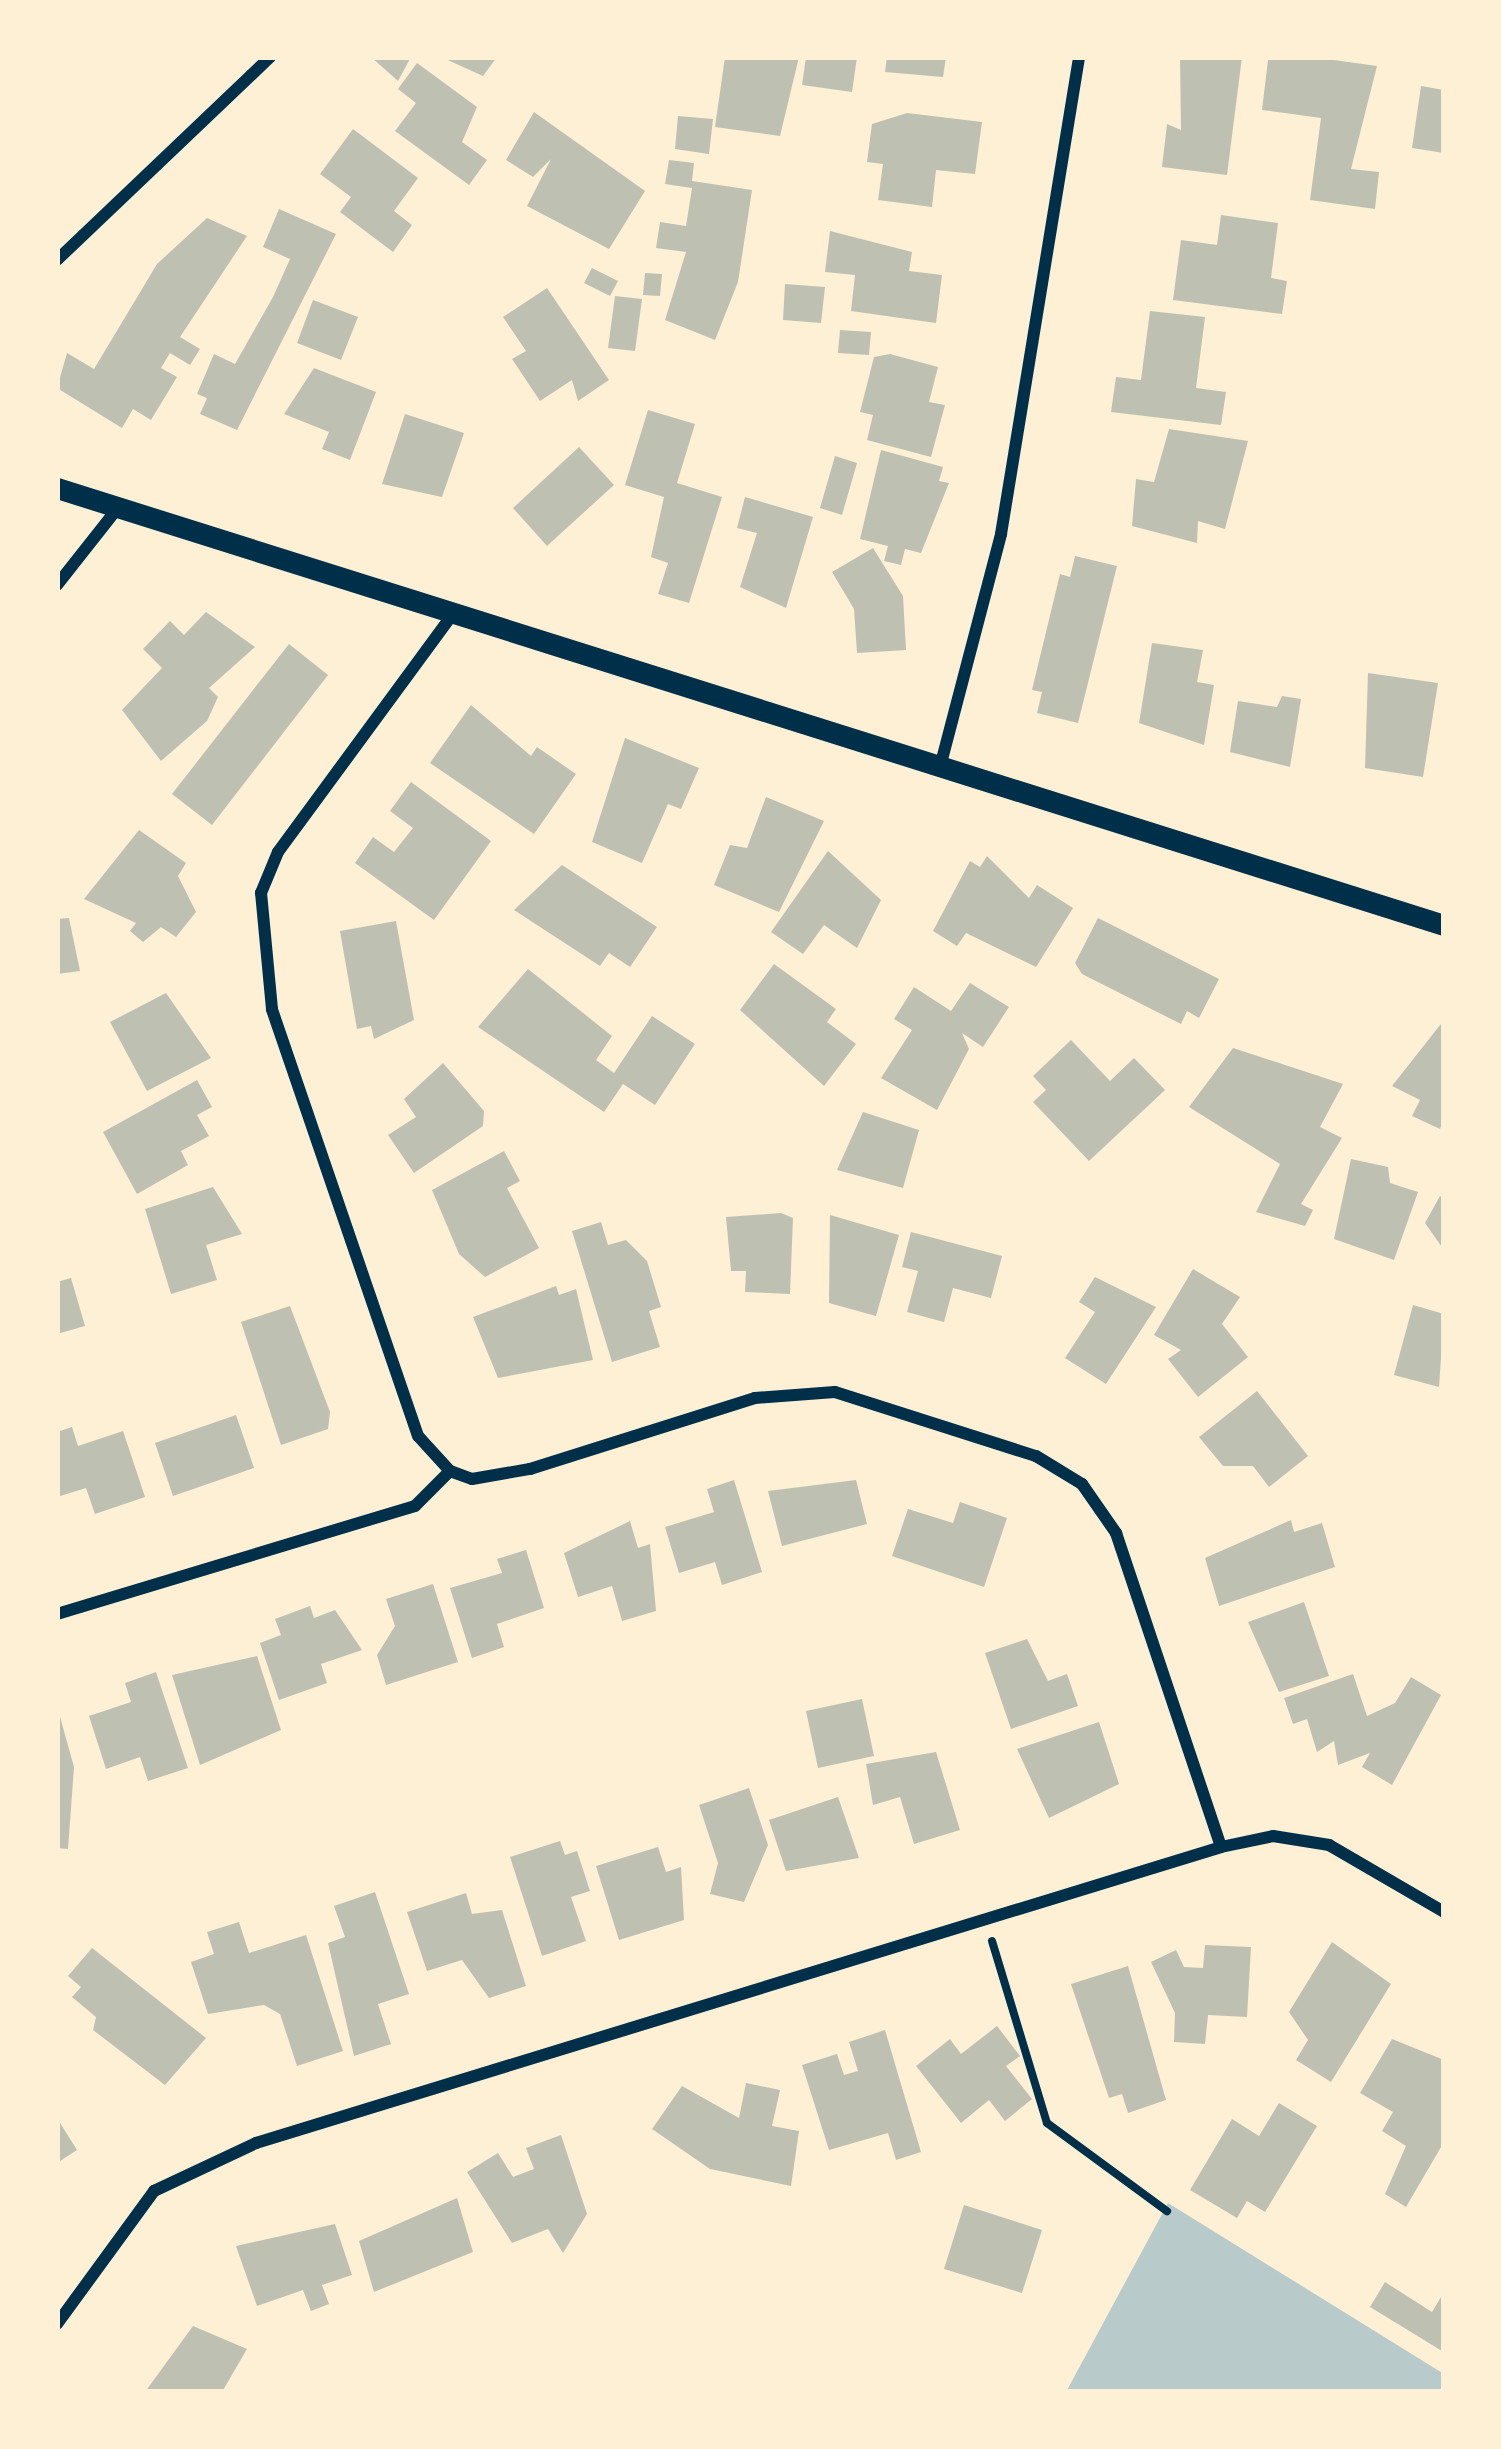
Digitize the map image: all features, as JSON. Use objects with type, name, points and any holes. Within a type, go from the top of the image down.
[{"type":"street","points":[[57,260],[270,57]]},
{"type":"street","points":[[940,767],[1001,534],[1079,57]]},
{"type":"street","points":[[57,488],[1444,925]]},
{"type":"street","points":[[57,585],[117,509]]},
{"type":"street","points":[[454,614],[278,852],[261,892],[272,1009],[418,1436],[450,1471],[472,1480],[530,1469],[755,1398],[835,1392],[1036,1456],[1082,1484],[1116,1533],[1221,1847]]},
{"type":"street","points":[[57,1614],[415,1506],[450,1471]]},
{"type":"street","points":[[57,2324],[154,2192],[256,2143],[1221,1847],[1273,1836],[1329,1845],[1444,1912]]},
{"type":"path","points":[[985,1918],[1046,2123],[1167,2211]]},
{"type":"shaded area","points":[[1168,2203],[1444,2374],[1444,2392],[1066,2392]]},
{"type":"building","points":[[371,57],[411,57],[398,81]]},
{"type":"building","points":[[441,57],[497,57],[483,76]]},
{"type":"building","points":[[725,57],[799,57],[780,136],[715,127]]},
{"type":"building","points":[[806,57],[857,57],[852,92],[802,85]]},
{"type":"building","points":[[887,57],[946,57],[943,77],[885,72]]},
{"type":"building","points":[[1180,57],[1242,57],[1227,175],[1162,167],[1167,124],[1181,130]]},
{"type":"building","points":[[1327,59],[1377,66],[1351,169],[1379,172],[1375,209],[1310,200],[1321,118],[1262,110],[1268,60]]},
{"type":"building","points":[[417,63],[477,107],[462,142],[487,160],[469,185],[395,131],[416,103],[398,89]]},
{"type":"building","points":[[1421,86],[1444,90],[1444,153],[1412,148]]},
{"type":"building","points":[[534,112],[645,191],[609,249],[527,206],[551,159],[533,177],[506,160]]},
{"type":"building","points":[[907,113],[982,122],[975,174],[936,170],[932,207],[878,200],[883,164],[867,162],[872,124]]},
{"type":"building","points":[[678,116],[713,119],[709,154],[675,149]]},
{"type":"building","points":[[353,129],[418,178],[394,211],[412,225],[393,252],[340,212],[351,197],[320,174]]},
{"type":"building","points":[[669,160],[694,163],[692,181],[752,190],[738,282],[715,340],[665,320],[686,252],[656,248],[660,222],[686,226],[692,188],[665,184]]},
{"type":"building","points":[[279,209],[336,234],[237,430],[200,414],[207,398],[197,394],[214,354],[235,364],[290,259],[263,247]]},
{"type":"building","points":[[1221,215],[1278,223],[1271,278],[1287,281],[1282,314],[1173,300],[1181,240],[1217,245]]},
{"type":"building","points":[[207,218],[247,236],[180,337],[200,349],[190,365],[170,353],[161,368],[177,377],[151,420],[133,409],[122,428],[57,388],[67,353],[94,369],[157,264]]},
{"type":"building","points":[[830,231],[912,252],[909,271],[942,275],[936,323],[851,311],[855,275],[825,272]]},
{"type":"building","points":[[592,268],[618,281],[610,296],[584,283]]},
{"type":"building","points":[[645,273],[662,274],[660,296],[643,295]]},
{"type":"building","points":[[785,284],[825,287],[821,323],[783,320]]},
{"type":"building","points":[[547,288],[609,380],[578,401],[572,380],[540,401],[512,359],[526,351],[503,317]]},
{"type":"building","points":[[615,296],[642,299],[635,351],[608,348]]},
{"type":"building","points":[[313,300],[358,317],[341,360],[297,343]]},
{"type":"building","points":[[1150,311],[1205,317],[1196,388],[1226,392],[1221,425],[1111,412],[1116,377],[1141,380]]},
{"type":"building","points":[[840,330],[871,332],[869,355],[838,353]]},
{"type":"building","points":[[890,354],[938,367],[929,402],[945,405],[931,457],[867,440],[873,415],[860,412],[874,357]]},
{"type":"building","points":[[314,368],[376,392],[350,460],[322,449],[329,432],[284,414]]},
{"type":"building","points":[[648,410],[695,424],[677,483],[722,497],[689,603],[658,594],[668,563],[651,557],[664,497],[625,485]]},
{"type":"building","points":[[405,414],[464,433],[442,497],[382,484]]},
{"type":"building","points":[[1169,429],[1248,441],[1225,529],[1198,521],[1197,543],[1132,526],[1136,479],[1154,482]]},
{"type":"building","points":[[579,447],[614,485],[547,546],[513,508]]},
{"type":"building","points":[[881,450],[943,467],[939,481],[949,483],[921,553],[905,549],[901,565],[884,561],[888,546],[860,539]]},
{"type":"building","points":[[835,456],[857,463],[842,515],[820,508]]},
{"type":"building","points":[[745,497],[813,517],[786,608],[740,587],[757,533],[737,528]]},
{"type":"building","points":[[873,548],[903,596],[906,650],[857,653],[854,609],[832,572]]},
{"type":"building","points":[[1075,556],[1117,566],[1078,723],[1037,713],[1042,692],[1032,690],[1060,574],[1070,577]]},
{"type":"building","points":[[206,612],[255,647],[209,688],[218,697],[207,721],[161,761],[122,710],[162,668],[143,649],[170,621],[184,635]]},
{"type":"building","points":[[1152,643],[1203,650],[1197,682],[1214,685],[1204,745],[1139,723]]},
{"type":"building","points":[[289,644],[328,675],[212,825],[172,794]]},
{"type":"building","points":[[1368,673],[1438,683],[1423,777],[1365,768]]},
{"type":"building","points":[[1282,696],[1301,699],[1290,767],[1230,752],[1238,701],[1277,707]]},
{"type":"building","points":[[471,705],[531,756],[537,747],[576,774],[534,834],[430,763]]},
{"type":"building","points":[[625,738],[699,768],[681,809],[668,804],[642,863],[592,842]]},
{"type":"building","points":[[411,782],[491,841],[434,920],[355,863],[373,837],[394,852],[413,828],[390,811]]},
{"type":"building","points":[[766,797],[824,821],[779,912],[714,885],[730,845],[747,848]]},
{"type":"building","points":[[139,830],[186,863],[178,876],[196,912],[176,937],[161,927],[143,942],[130,931],[136,923],[84,899]]},
{"type":"building","points":[[828,851],[881,900],[857,948],[824,925],[803,954],[771,932]]},
{"type":"building","points":[[987,856],[1029,898],[1037,885],[1073,908],[1036,967],[966,933],[957,946],[933,931],[970,861],[980,867]]},
{"type":"building","points":[[562,865],[657,927],[630,967],[609,953],[600,966],[514,910]]},
{"type":"building","points":[[69,918],[80,971],[57,974],[57,919]]},
{"type":"building","points":[[1098,918],[1219,979],[1199,1018],[1187,1011],[1181,1024],[1082,974],[1075,963]]},
{"type":"building","points":[[396,921],[414,1020],[374,1039],[371,1026],[357,1029],[340,931]]},
{"type":"building","points":[[774,964],[836,1009],[827,1022],[856,1044],[824,1086],[740,1010]]},
{"type":"building","points":[[528,969],[612,1036],[596,1060],[614,1073],[652,1016],[695,1044],[655,1105],[623,1084],[604,1112],[478,1027]]},
{"type":"building","points":[[970,983],[1009,1007],[983,1047],[962,1033],[969,1049],[937,1110],[881,1078],[912,1030],[894,1019],[914,987],[951,1011]]},
{"type":"building","points":[[166,993],[211,1058],[147,1091],[110,1022]]},
{"type":"building","points":[[1444,1020],[1444,1120],[1440,1129],[1412,1116],[1420,1100],[1392,1086]]},
{"type":"building","points":[[1071,1040],[1110,1081],[1134,1058],[1165,1090],[1089,1161],[1033,1102],[1046,1090],[1033,1076]]},
{"type":"building","points":[[1233,1048],[1343,1084],[1320,1127],[1342,1138],[1301,1204],[1313,1210],[1305,1226],[1256,1212],[1280,1164],[1189,1107]]},
{"type":"building","points":[[443,1063],[484,1111],[483,1126],[414,1173],[388,1135],[416,1117],[404,1099]]},
{"type":"building","points":[[197,1080],[212,1107],[197,1115],[209,1136],[181,1151],[188,1165],[137,1194],[103,1132]]},
{"type":"building","points":[[863,1112],[919,1130],[903,1188],[837,1170]]},
{"type":"building","points":[[504,1151],[520,1181],[507,1188],[539,1248],[485,1277],[459,1254],[432,1190]]},
{"type":"building","points":[[1351,1159],[1388,1167],[1390,1183],[1418,1192],[1394,1260],[1334,1239]]},
{"type":"building","points":[[213,1187],[242,1234],[206,1245],[217,1280],[171,1294],[145,1209]]},
{"type":"building","points":[[1440,1196],[1444,1198],[1444,1250],[1425,1223]]},
{"type":"building","points":[[781,1213],[793,1218],[790,1294],[745,1292],[746,1271],[731,1271],[726,1217]]},
{"type":"building","points":[[830,1215],[899,1235],[876,1316],[829,1303]]},
{"type":"building","points":[[601,1222],[608,1245],[626,1240],[647,1261],[661,1307],[649,1311],[660,1347],[612,1362],[572,1231]]},
{"type":"building","points":[[911,1232],[1002,1256],[991,1298],[953,1288],[944,1322],[907,1312],[918,1271],[902,1267]]},
{"type":"building","points":[[1193,1269],[1240,1297],[1222,1324],[1248,1357],[1198,1397],[1168,1359],[1181,1350],[1154,1335]]},
{"type":"building","points":[[1095,1277],[1156,1307],[1106,1384],[1065,1358],[1095,1312],[1079,1302]]},
{"type":"building","points":[[71,1278],[85,1326],[57,1334],[57,1282]]},
{"type":"building","points":[[556,1286],[559,1295],[576,1289],[593,1360],[498,1378],[473,1317]]},
{"type":"building","points":[[1413,1305],[1444,1314],[1439,1387],[1394,1375]]},
{"type":"building","points":[[290,1306],[330,1412],[328,1429],[281,1445],[241,1322]]},
{"type":"building","points":[[1257,1391],[1308,1456],[1269,1487],[1253,1466],[1223,1466],[1199,1437]]},
{"type":"building","points":[[236,1415],[254,1468],[173,1496],[155,1443]]},
{"type":"building","points":[[72,1427],[78,1446],[123,1431],[145,1497],[95,1514],[86,1488],[57,1497],[57,1432]]},
{"type":"building","points":[[734,1480],[762,1572],[722,1585],[715,1562],[679,1573],[665,1527],[714,1512],[707,1489]]},
{"type":"building","points":[[856,1480],[867,1524],[782,1546],[768,1491]]},
{"type":"building","points":[[960,1502],[1007,1518],[984,1587],[892,1556],[908,1509],[953,1523]]},
{"type":"building","points":[[1291,1520],[1294,1532],[1322,1523],[1335,1567],[1219,1606],[1205,1558]]},
{"type":"building","points":[[630,1521],[638,1548],[650,1544],[656,1611],[622,1621],[612,1586],[578,1597],[564,1553]]},
{"type":"building","points":[[526,1550],[544,1608],[497,1624],[504,1647],[472,1658],[450,1588],[502,1573],[497,1559]]},
{"type":"building","points":[[433,1584],[458,1662],[386,1685],[377,1655],[395,1626],[386,1599]]},
{"type":"building","points":[[1304,1602],[1329,1676],[1279,1692],[1248,1622]]},
{"type":"building","points":[[310,1606],[314,1618],[335,1610],[362,1650],[321,1664],[327,1683],[279,1700],[260,1643],[281,1635],[275,1619]]},
{"type":"building","points":[[1027,1639],[1048,1681],[1067,1674],[1078,1706],[1011,1729],[985,1653]]},
{"type":"building","points":[[257,1656],[281,1730],[200,1765],[172,1675]]},
{"type":"building","points":[[156,1672],[188,1768],[148,1781],[140,1757],[106,1769],[89,1716],[131,1702],[125,1683]]},
{"type":"building","points":[[1353,1674],[1367,1716],[1395,1703],[1411,1677],[1441,1695],[1392,1785],[1362,1767],[1370,1753],[1338,1765],[1334,1741],[1317,1752],[1307,1719],[1293,1724],[1284,1698]]},
{"type":"building","points":[[862,1699],[874,1756],[818,1768],[806,1711]]},
{"type":"building","points":[[57,1706],[74,1767],[68,1849],[57,1848]]},
{"type":"building","points":[[1099,1722],[1119,1784],[1049,1818],[1017,1749]]},
{"type":"building","points":[[936,1752],[960,1830],[914,1844],[900,1797],[873,1805],[866,1764]]},
{"type":"building","points":[[749,1788],[768,1845],[744,1902],[710,1894],[718,1863],[699,1805]]},
{"type":"building","points":[[838,1797],[859,1858],[786,1871],[769,1820]]},
{"type":"building","points":[[560,1841],[565,1855],[577,1851],[590,1891],[571,1897],[586,1941],[542,1956],[510,1857]]},
{"type":"building","points":[[658,1847],[666,1872],[681,1867],[684,1920],[619,1940],[596,1866]]},
{"type":"building","points":[[375,1892],[409,1994],[378,2004],[391,2044],[354,2056],[328,1943],[345,1937],[334,1906]]},
{"type":"building","points":[[466,1893],[472,1914],[502,1910],[526,1986],[489,1998],[462,1960],[427,1971],[407,1912]]},
{"type":"building","points":[[239,1922],[249,1953],[306,1935],[343,2051],[297,2066],[280,2014],[264,2005],[208,2014],[191,1962],[214,1954],[207,1932]]},
{"type":"building","points":[[1332,1942],[1391,1984],[1331,2082],[1296,2060],[1308,2040],[1289,2012]]},
{"type":"building","points":[[1205,1945],[1251,1947],[1247,2017],[1208,2015],[1205,2044],[1174,2042],[1175,2013],[1151,1962],[1176,1950],[1184,1967],[1203,1968]]},
{"type":"building","points":[[92,1948],[206,2038],[165,2085],[93,2030],[96,2017],[72,1997],[81,1987],[68,1976]]},
{"type":"building","points":[[1128,1966],[1166,2100],[1128,2113],[1122,2094],[1109,2098],[1071,1984]]},
{"type":"building","points":[[997,2026],[1020,2056],[1006,2066],[1032,2099],[1005,2121],[989,2100],[961,2123],[916,2066],[950,2039],[961,2054]]},
{"type":"building","points":[[885,2030],[921,2152],[896,2160],[888,2133],[829,2150],[802,2065],[837,2054],[844,2075],[858,2071],[849,2042]]},
{"type":"building","points":[[1392,2039],[1444,2060],[1444,2142],[1406,2207],[1385,2194],[1406,2146],[1382,2131],[1393,2112],[1360,2093]]},
{"type":"building","points":[[746,2083],[780,2090],[772,2126],[799,2131],[791,2186],[710,2169],[652,2129],[682,2086],[739,2118]]},
{"type":"building","points":[[1279,2103],[1317,2126],[1265,2212],[1247,2201],[1237,2218],[1190,2190],[1232,2119],[1259,2136]]},
{"type":"building","points":[[57,2118],[77,2150],[57,2163]]},
{"type":"building","points":[[561,2135],[587,2214],[563,2253],[548,2229],[512,2243],[467,2172],[498,2153],[513,2177],[534,2169],[526,2148]]},
{"type":"building","points":[[457,2198],[473,2252],[374,2292],[359,2241]]},
{"type":"building","points":[[964,2205],[1042,2230],[1022,2293],[944,2269]]},
{"type":"building","points":[[335,2224],[352,2275],[322,2285],[329,2304],[311,2311],[303,2290],[257,2306],[236,2246]]},
{"type":"building","points":[[1385,2282],[1432,2312],[1444,2292],[1442,2351],[1370,2307]]},
{"type":"building","points":[[193,2326],[247,2349],[222,2392],[145,2392]]}]
